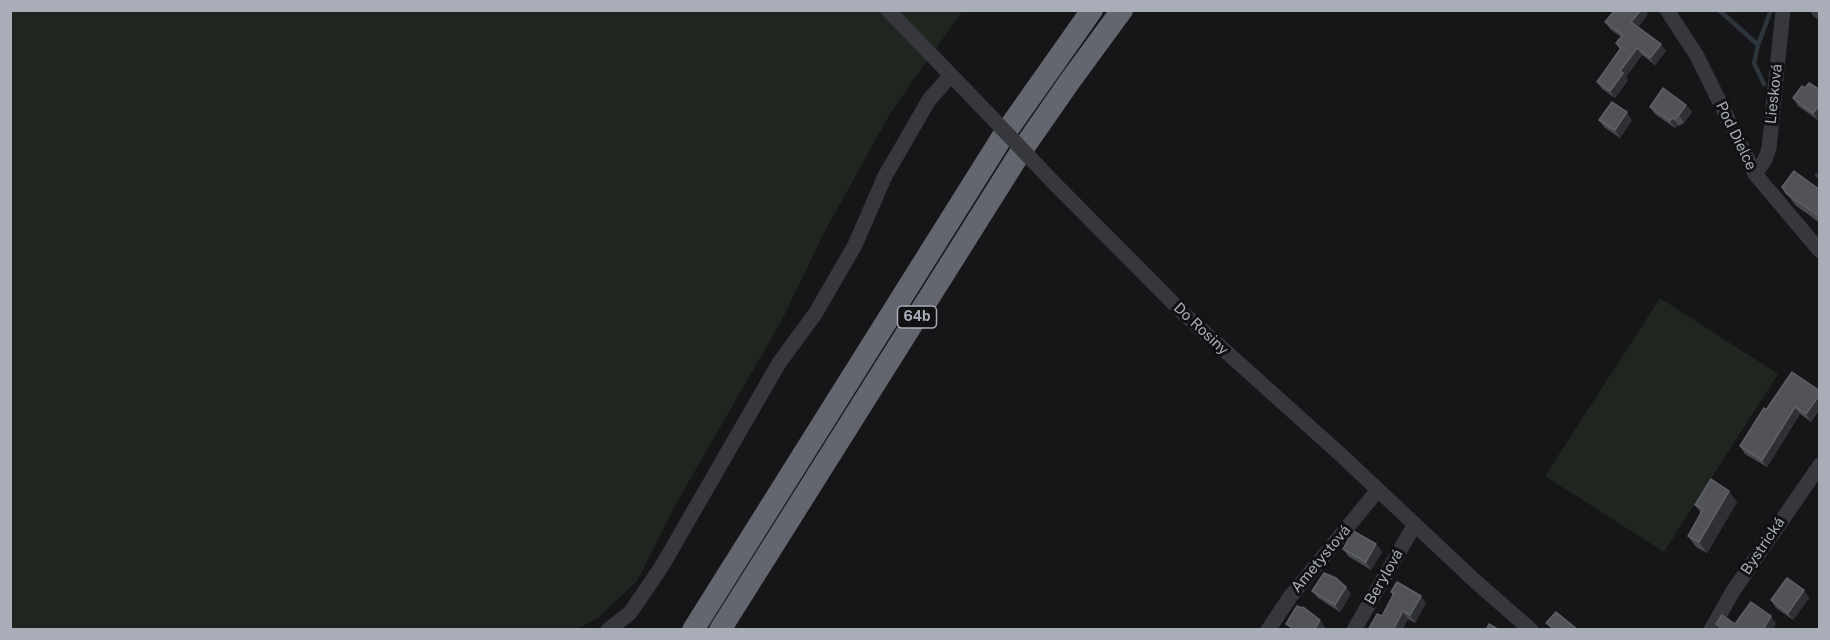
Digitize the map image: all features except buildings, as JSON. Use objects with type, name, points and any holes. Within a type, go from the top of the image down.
[{"type":"highway","name":"64b","points":[[693,630],[1001,139],[1092,10]]},
{"type":"highway","name":"64b","points":[[720,630],[1020,153],[1122,10]]},
{"type":"street","name":"Do Rosiny","points":[[888,10],[1183,313],[1531,630]]},
{"type":"street","name":"Pod Dielce","points":[[1667,10],[1697,56],[1755,174],[1820,251]]},
{"type":"street","name":"Liesková","points":[[1755,174],[1765,160],[1768,148],[1783,10]]},
{"type":"street","points":[[608,630],[630,612],[662,566],[779,363],[815,314],[855,245],[885,176],[929,100],[951,75]]},
{"type":"street","name":"Bystrická","points":[[1711,630],[1733,591],[1820,465]]},
{"type":"street","name":"Ametystová","points":[[1268,630],[1290,597],[1378,490]]},
{"type":"street","name":"Berylová","points":[[1354,630],[1415,524]]},
{"type":"shaded area","points":[[10,11],[965,11],[961,13],[891,112],[825,231],[782,320],[677,502],[637,581],[598,618],[576,630],[11,629]]},
{"type":"shaded area","points":[[1660,298],[1778,374],[1664,552],[1545,476]]},
{"type":"waterway","points":[[1719,10],[1758,45],[1754,63],[1764,84]]},
{"type":"waterway","points":[[1758,45],[1771,10]]}]
